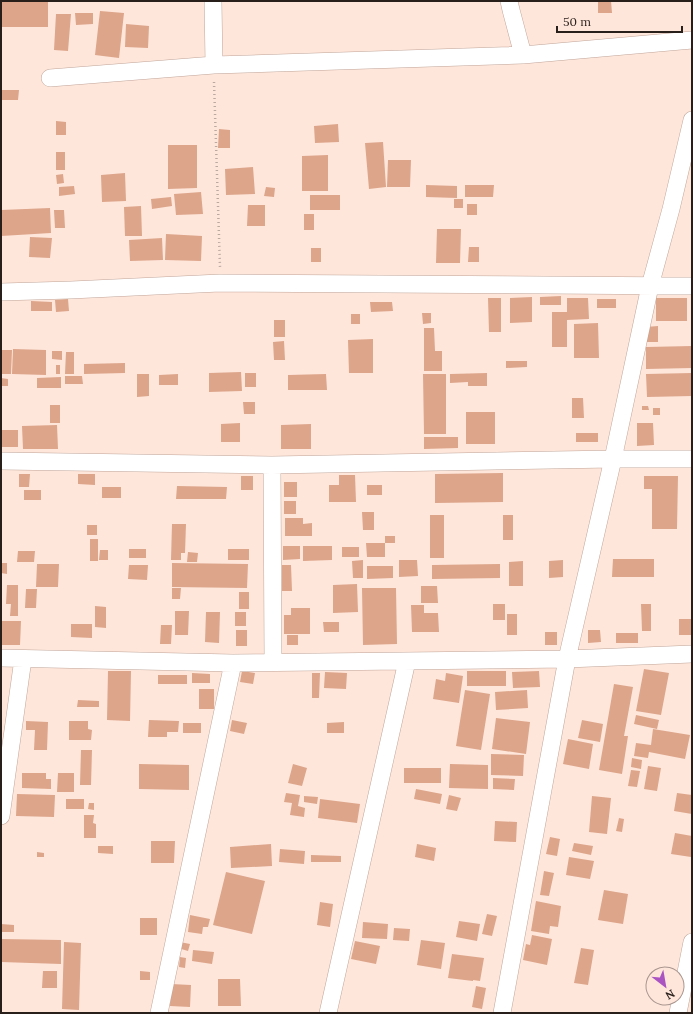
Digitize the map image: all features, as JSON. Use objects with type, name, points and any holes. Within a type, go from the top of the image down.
[{"type":"street","points":[[213,1],[214,66]]},
{"type":"street","points":[[510,1],[523,55]]},
{"type":"street","points":[[50,78],[214,66],[523,55],[692,40]]},
{"type":"street","points":[[502,1013],[567,659],[613,459],[650,286],[671,210],[692,120]]},
{"type":"street","points":[[1,292],[220,284],[692,286]]},
{"type":"street","points":[[1,461],[272,465],[692,459]]},
{"type":"street","points":[[272,465],[273,662]]},
{"type":"street","points":[[1,658],[233,663],[567,659],[692,654]]},
{"type":"street","points":[[1,816],[23,658]]},
{"type":"street","points":[[328,1013],[407,661]]},
{"type":"street","points":[[159,1013],[233,663]]},
{"type":"street","points":[[678,1013],[692,942]]},
{"type":"path","points":[[214,66],[220,284]]},
{"type":"building","points":[[1,1],[48,1],[48,27],[1,27]]},
{"type":"building","points":[[598,1],[611,1],[612,13],[598,13]]},
{"type":"building","points":[[100,11],[124,13],[119,58],[95,55]]},
{"type":"building","points":[[75,13],[93,13],[93,24],[76,25]]},
{"type":"building","points":[[56,14],[71,14],[68,51],[54,50]]},
{"type":"building","points":[[126,24],[149,26],[148,48],[125,47]]},
{"type":"building","points":[[1,90],[19,90],[18,100],[1,100]]},
{"type":"building","points":[[56,121],[66,122],[66,135],[56,135]]},
{"type":"building","points":[[338,124],[339,142],[315,143],[314,126]]},
{"type":"building","points":[[219,129],[230,130],[230,148],[218,148]]},
{"type":"building","points":[[383,142],[386,187],[369,189],[365,143]]},
{"type":"building","points":[[168,145],[197,145],[197,188],[168,189]]},
{"type":"building","points":[[56,152],[65,152],[65,170],[56,170]]},
{"type":"building","points":[[328,155],[328,191],[302,191],[302,156]]},
{"type":"building","points":[[388,160],[411,160],[410,187],[387,187]]},
{"type":"building","points":[[253,167],[255,194],[226,195],[225,169]]},
{"type":"building","points":[[125,173],[126,201],[102,202],[101,175]]},
{"type":"building","points":[[63,174],[64,183],[57,184],[56,175]]},
{"type":"building","points":[[426,185],[457,186],[457,198],[426,197]]},
{"type":"building","points":[[465,185],[494,185],[493,197],[465,197]]},
{"type":"building","points":[[74,186],[75,194],[59,196],[59,187]]},
{"type":"building","points":[[266,187],[275,188],[274,197],[264,196]]},
{"type":"building","points":[[201,192],[203,214],[176,215],[174,194]]},
{"type":"building","points":[[310,195],[340,195],[340,210],[310,210]]},
{"type":"building","points":[[171,197],[172,206],[152,209],[151,199]]},
{"type":"building","points":[[454,199],[463,199],[463,208],[454,208]]},
{"type":"building","points":[[467,204],[477,204],[477,215],[467,215]]},
{"type":"building","points":[[248,205],[265,205],[265,226],[247,226]]},
{"type":"building","points":[[141,206],[142,236],[125,236],[124,207]]},
{"type":"building","points":[[50,208],[51,233],[1,236],[1,210]]},
{"type":"building","points":[[54,210],[64,210],[65,228],[55,228]]},
{"type":"building","points":[[304,214],[314,214],[314,230],[304,230]]},
{"type":"building","points":[[437,229],[461,229],[460,263],[436,263]]},
{"type":"building","points":[[166,234],[202,236],[201,261],[165,260]]},
{"type":"building","points":[[30,237],[52,238],[50,258],[29,257]]},
{"type":"building","points":[[162,238],[163,260],[130,261],[129,240]]},
{"type":"building","points":[[469,247],[479,247],[479,262],[468,262]]},
{"type":"building","points":[[311,248],[321,248],[321,262],[311,262]]},
{"type":"building","points":[[561,296],[561,305],[540,305],[540,297]]},
{"type":"building","points":[[532,297],[532,322],[510,323],[510,298]]},
{"type":"building","points":[[488,298],[501,298],[501,332],[489,332]]},
{"type":"building","points":[[567,298],[588,298],[589,319],[567,320],[567,347],[552,347],[552,312],[567,312]]},
{"type":"building","points":[[656,298],[687,298],[687,321],[656,321]]},
{"type":"building","points":[[68,299],[69,311],[56,312],[55,300]]},
{"type":"building","points":[[597,299],[616,299],[616,308],[597,308]]},
{"type":"building","points":[[31,301],[52,302],[52,311],[31,311]]},
{"type":"building","points":[[370,302],[392,302],[393,311],[371,312]]},
{"type":"building","points":[[422,313],[431,313],[431,323],[423,324]]},
{"type":"building","points":[[351,314],[360,314],[360,324],[351,324]]},
{"type":"building","points":[[274,320],[285,320],[285,337],[274,337]]},
{"type":"building","points":[[598,323],[599,358],[574,358],[574,324]]},
{"type":"building","points":[[658,326],[658,342],[646,342],[646,327]]},
{"type":"building","points":[[424,328],[434,328],[435,351],[442,351],[442,371],[424,371]]},
{"type":"building","points":[[373,339],[373,373],[349,373],[348,340]]},
{"type":"building","points":[[284,341],[285,360],[274,360],[273,342]]},
{"type":"building","points":[[692,346],[692,368],[646,369],[646,347]]},
{"type":"building","points":[[13,349],[46,350],[46,375],[12,374]]},
{"type":"building","points":[[1,350],[12,350],[11,374],[1,374]]},
{"type":"building","points":[[52,351],[62,351],[62,360],[52,359]]},
{"type":"building","points":[[66,352],[74,352],[74,374],[65,374]]},
{"type":"building","points":[[506,361],[527,361],[527,367],[506,368]]},
{"type":"building","points":[[125,363],[125,373],[84,374],[84,364]]},
{"type":"building","points":[[56,365],[60,365],[60,374],[56,374]]},
{"type":"building","points":[[241,372],[242,391],[209,392],[209,373]]},
{"type":"building","points":[[245,373],[256,373],[256,387],[245,387]]},
{"type":"building","points":[[487,373],[487,386],[468,386],[468,382],[450,383],[450,374]]},
{"type":"building","points":[[692,373],[692,396],[647,397],[646,374]]},
{"type":"building","points":[[137,374],[149,374],[149,396],[137,397]]},
{"type":"building","points":[[178,374],[178,385],[159,385],[159,375]]},
{"type":"building","points":[[326,374],[327,390],[288,390],[288,375]]},
{"type":"building","points":[[423,374],[446,374],[446,434],[424,434]]},
{"type":"building","points":[[65,376],[82,376],[83,384],[65,384]]},
{"type":"building","points":[[61,377],[61,388],[37,388],[37,378]]},
{"type":"building","points":[[1,378],[8,379],[8,386],[1,386]]},
{"type":"building","points":[[572,398],[583,398],[584,418],[572,418]]},
{"type":"building","points":[[243,402],[255,402],[255,414],[244,414]]},
{"type":"building","points":[[50,405],[60,405],[60,423],[50,423]]},
{"type":"building","points":[[642,406],[648,406],[649,410],[642,410]]},
{"type":"building","points":[[653,408],[660,408],[660,415],[653,415]]},
{"type":"building","points":[[466,412],[495,412],[495,444],[466,444]]},
{"type":"building","points":[[240,423],[240,442],[221,442],[221,424]]},
{"type":"building","points":[[637,423],[653,423],[654,445],[637,446]]},
{"type":"building","points":[[311,424],[311,449],[281,449],[281,425]]},
{"type":"building","points":[[57,425],[58,449],[23,449],[22,426]]},
{"type":"building","points":[[1,430],[18,430],[18,447],[1,447]]},
{"type":"building","points":[[576,433],[598,433],[598,442],[576,442]]},
{"type":"building","points":[[424,437],[458,437],[458,448],[424,449]]},
{"type":"building","points":[[503,473],[503,502],[435,503],[435,474]]},
{"type":"building","points":[[19,474],[30,474],[29,487],[19,487]]},
{"type":"building","points":[[78,474],[95,474],[95,485],[78,484]]},
{"type":"building","points":[[339,475],[355,475],[356,502],[329,502],[329,485],[339,485]]},
{"type":"building","points":[[241,476],[253,476],[253,490],[241,490]]},
{"type":"building","points":[[644,476],[678,476],[677,529],[652,529],[652,489],[644,489]]},
{"type":"building","points":[[284,482],[297,482],[297,497],[284,497]]},
{"type":"building","points":[[367,485],[382,485],[382,495],[367,495]]},
{"type":"building","points":[[177,486],[227,487],[226,499],[176,499]]},
{"type":"building","points":[[102,487],[121,487],[121,498],[102,498]]},
{"type":"building","points":[[24,490],[41,490],[41,500],[24,500]]},
{"type":"building","points":[[284,501],[296,501],[296,514],[284,514]]},
{"type":"building","points":[[362,512],[374,512],[374,530],[363,530]]},
{"type":"building","points":[[430,515],[444,515],[444,558],[430,558]]},
{"type":"building","points":[[503,515],[513,515],[513,540],[503,540]]},
{"type":"building","points":[[285,518],[303,518],[303,524],[312,523],[312,536],[285,536]]},
{"type":"building","points":[[172,524],[186,524],[185,553],[181,553],[181,560],[171,560]]},
{"type":"building","points":[[87,525],[97,525],[97,535],[87,535]]},
{"type":"building","points":[[385,536],[395,536],[395,543],[385,543]]},
{"type":"building","points":[[90,539],[98,539],[98,561],[90,561]]},
{"type":"building","points":[[366,543],[385,543],[385,557],[367,557]]},
{"type":"building","points":[[283,546],[300,546],[300,559],[283,560]]},
{"type":"building","points":[[303,546],[332,546],[332,560],[303,561]]},
{"type":"building","points":[[342,547],[359,547],[359,557],[342,557]]},
{"type":"building","points":[[129,549],[146,549],[146,558],[129,558]]},
{"type":"building","points":[[228,549],[249,549],[249,560],[228,560]]},
{"type":"building","points":[[100,550],[108,550],[108,560],[99,560]]},
{"type":"building","points":[[18,551],[35,551],[34,562],[17,562]]},
{"type":"building","points":[[188,552],[198,553],[197,562],[187,562]]},
{"type":"building","points":[[613,559],[654,559],[654,577],[612,577]]},
{"type":"building","points":[[363,560],[363,578],[353,578],[352,561]]},
{"type":"building","points":[[399,560],[417,560],[418,576],[399,577]]},
{"type":"building","points":[[563,560],[563,577],[549,578],[549,561]]},
{"type":"building","points":[[523,561],[523,586],[509,586],[509,562]]},
{"type":"building","points":[[1,563],[7,563],[7,574],[1,573]]},
{"type":"building","points":[[172,563],[248,564],[247,588],[172,587]]},
{"type":"building","points":[[37,564],[59,564],[58,587],[36,587]]},
{"type":"building","points":[[500,564],[500,578],[432,579],[432,565]]},
{"type":"building","points":[[129,565],[148,565],[147,580],[128,579]]},
{"type":"building","points":[[282,565],[291,565],[292,591],[282,591]]},
{"type":"building","points":[[367,566],[393,566],[393,578],[367,579]]},
{"type":"building","points":[[357,584],[358,612],[333,613],[333,585]]},
{"type":"building","points":[[7,585],[18,585],[18,616],[10,616],[11,604],[6,604]]},
{"type":"building","points":[[421,586],[437,586],[438,603],[421,603]]},
{"type":"building","points":[[172,588],[181,588],[180,599],[172,599]]},
{"type":"building","points":[[362,588],[396,588],[397,644],[363,645]]},
{"type":"building","points":[[26,589],[37,589],[36,608],[25,608]]},
{"type":"building","points":[[239,592],[249,592],[249,609],[239,609]]},
{"type":"building","points":[[493,604],[505,604],[505,620],[493,620]]},
{"type":"building","points":[[641,604],[651,604],[651,631],[642,631]]},
{"type":"building","points":[[411,605],[424,605],[424,613],[438,613],[439,632],[412,632]]},
{"type":"building","points":[[95,606],[106,607],[106,628],[95,627]]},
{"type":"building","points":[[291,608],[310,608],[310,634],[284,634],[284,615],[291,615]]},
{"type":"building","points":[[175,611],[189,611],[188,635],[175,635]]},
{"type":"building","points":[[206,612],[220,612],[219,643],[205,642]]},
{"type":"building","points":[[235,612],[246,612],[246,626],[235,626]]},
{"type":"building","points":[[507,614],[517,614],[517,635],[507,635]]},
{"type":"building","points":[[679,619],[692,619],[692,635],[679,635]]},
{"type":"building","points":[[1,621],[21,621],[20,645],[1,645]]},
{"type":"building","points":[[323,622],[339,622],[339,632],[324,632]]},
{"type":"building","points":[[71,624],[92,624],[92,638],[71,637]]},
{"type":"building","points":[[161,625],[172,625],[171,644],[160,644]]},
{"type":"building","points":[[236,630],[247,630],[247,646],[236,646]]},
{"type":"building","points":[[588,630],[600,630],[601,642],[588,643]]},
{"type":"building","points":[[545,632],[557,632],[557,645],[545,645]]},
{"type":"building","points":[[616,633],[638,633],[638,643],[616,643]]},
{"type":"building","points":[[287,635],[298,635],[298,645],[287,645]]},
{"type":"building","points":[[644,669],[669,673],[661,715],[636,711]]},
{"type":"building","points":[[108,671],[131,671],[130,721],[107,720]]},
{"type":"building","points":[[242,671],[255,673],[253,684],[240,682]]},
{"type":"building","points":[[467,671],[506,671],[506,686],[467,686]]},
{"type":"building","points":[[539,671],[540,687],[513,688],[512,672]]},
{"type":"building","points":[[325,672],[347,673],[346,689],[324,688]]},
{"type":"building","points":[[192,673],[210,674],[210,683],[192,683]]},
{"type":"building","points":[[312,673],[320,673],[319,698],[312,698]]},
{"type":"building","points":[[446,673],[463,676],[459,703],[433,699],[436,679],[445,681]]},
{"type":"building","points":[[158,675],[187,675],[187,684],[158,684]]},
{"type":"building","points":[[614,684],[633,687],[624,736],[628,736],[622,774],[599,770]]},
{"type":"building","points":[[199,689],[214,689],[214,709],[199,709]]},
{"type":"building","points":[[465,690],[490,694],[481,750],[456,746]]},
{"type":"building","points":[[527,690],[528,708],[496,710],[495,692]]},
{"type":"building","points":[[78,700],[99,701],[99,707],[77,707]]},
{"type":"building","points":[[636,715],[659,720],[657,729],[634,724]]},
{"type":"building","points":[[496,718],[530,722],[526,754],[492,749]]},
{"type":"building","points":[[149,720],[179,721],[178,732],[167,732],[167,737],[148,737]]},
{"type":"building","points":[[232,720],[247,723],[244,734],[230,731]]},
{"type":"building","points":[[582,720],[603,724],[600,742],[578,738]]},
{"type":"building","points":[[26,721],[48,722],[47,750],[34,750],[35,730],[26,730]]},
{"type":"building","points":[[69,721],[88,721],[88,729],[92,730],[91,740],[69,740]]},
{"type":"building","points":[[344,722],[344,733],[327,733],[327,723]]},
{"type":"building","points":[[183,723],[201,723],[201,733],[183,733]]},
{"type":"building","points":[[653,729],[690,735],[685,759],[649,752],[648,758],[634,756],[636,743],[651,745]]},
{"type":"building","points":[[568,739],[593,744],[589,769],[563,764]]},
{"type":"building","points":[[81,750],[92,750],[91,785],[80,785]]},
{"type":"building","points":[[491,754],[524,755],[523,776],[491,775]]},
{"type":"building","points":[[632,758],[642,760],[641,769],[631,767]]},
{"type":"building","points":[[139,764],[189,765],[189,790],[139,789]]},
{"type":"building","points":[[293,764],[307,768],[302,786],[288,783]]},
{"type":"building","points":[[450,764],[488,765],[488,789],[449,788]]},
{"type":"building","points":[[648,766],[661,768],[657,791],[644,789]]},
{"type":"building","points":[[404,768],[441,768],[441,783],[404,783]]},
{"type":"building","points":[[631,770],[640,771],[637,787],[628,786]]},
{"type":"building","points":[[22,773],[46,773],[46,779],[51,779],[51,789],[22,788]]},
{"type":"building","points":[[58,773],[74,773],[74,792],[57,792]]},
{"type":"building","points":[[493,778],[515,779],[514,790],[493,789]]},
{"type":"building","points":[[416,789],[442,794],[440,804],[414,799]]},
{"type":"building","points":[[286,793],[300,795],[298,806],[305,808],[304,817],[290,815],[292,803],[284,802]]},
{"type":"building","points":[[677,793],[692,795],[692,814],[674,811]]},
{"type":"building","points":[[17,794],[55,795],[54,817],[16,816]]},
{"type":"building","points":[[449,795],[461,798],[457,811],[446,809]]},
{"type":"building","points":[[304,796],[318,797],[317,804],[304,802]]},
{"type":"building","points":[[592,796],[611,798],[607,834],[589,832]]},
{"type":"building","points":[[66,799],[84,799],[84,809],[66,809]]},
{"type":"building","points":[[320,799],[360,804],[357,823],[318,818]]},
{"type":"building","points":[[89,803],[94,803],[94,810],[88,809]]},
{"type":"building","points":[[84,815],[94,815],[93,823],[96,824],[96,838],[84,838]]},
{"type":"building","points":[[619,818],[624,819],[622,832],[616,831]]},
{"type":"building","points":[[495,821],[517,822],[516,842],[494,841]]},
{"type":"building","points":[[675,833],[692,836],[691,857],[671,854]]},
{"type":"building","points":[[550,837],[560,839],[557,856],[546,854]]},
{"type":"building","points":[[151,841],[175,841],[174,863],[151,863]]},
{"type":"building","points":[[574,843],[593,846],[591,855],[572,851]]},
{"type":"building","points":[[271,844],[272,866],[231,868],[230,847]]},
{"type":"building","points":[[417,844],[436,848],[434,861],[415,857]]},
{"type":"building","points":[[98,846],[113,846],[113,854],[98,853]]},
{"type":"building","points":[[280,849],[305,851],[304,864],[279,862]]},
{"type":"building","points":[[37,852],[44,853],[44,857],[37,857]]},
{"type":"building","points":[[311,855],[341,856],[341,862],[311,862]]},
{"type":"building","points":[[569,857],[594,861],[590,879],[566,875]]},
{"type":"building","points":[[544,871],[554,873],[549,896],[540,895]]},
{"type":"building","points":[[226,872],[265,881],[252,934],[213,925]]},
{"type":"building","points":[[604,890],[628,894],[623,924],[598,920]]},
{"type":"building","points":[[536,901],[561,906],[558,927],[550,926],[549,934],[531,931]]},
{"type":"building","points":[[320,902],[333,904],[330,927],[317,925]]},
{"type":"building","points":[[487,914],[497,916],[492,936],[482,934]]},
{"type":"building","points":[[190,915],[210,919],[208,927],[203,927],[202,934],[188,932]]},
{"type":"building","points":[[140,918],[157,918],[157,935],[140,935]]},
{"type":"building","points":[[459,921],[480,924],[477,941],[456,937]]},
{"type":"building","points":[[363,922],[388,924],[387,939],[362,938]]},
{"type":"building","points":[[1,924],[14,925],[14,932],[1,932]]},
{"type":"building","points":[[394,928],[410,929],[409,941],[393,940]]},
{"type":"building","points":[[532,935],[552,939],[547,965],[523,960],[526,944],[530,945]]},
{"type":"building","points":[[1,939],[61,940],[61,964],[1,962]]},
{"type":"building","points":[[421,940],[445,943],[441,969],[417,965]]},
{"type":"building","points":[[355,941],[380,946],[376,964],[351,959]]},
{"type":"building","points":[[64,942],[81,943],[79,1010],[62,1009]]},
{"type":"building","points":[[180,942],[190,944],[188,951],[178,948]]},
{"type":"building","points":[[581,948],[594,950],[588,985],[574,983]]},
{"type":"building","points":[[193,950],[214,952],[212,964],[192,961]]},
{"type":"building","points":[[452,954],[484,958],[480,981],[448,978]]},
{"type":"building","points":[[180,957],[186,958],[185,968],[179,967]]},
{"type":"building","points":[[43,971],[57,971],[57,988],[42,988]]},
{"type":"building","points":[[140,971],[150,972],[150,980],[140,980]]},
{"type":"building","points":[[218,979],[240,979],[241,1006],[218,1006]]},
{"type":"building","points":[[171,984],[191,985],[190,1007],[170,1006]]},
{"type":"building","points":[[476,986],[486,988],[482,1009],[472,1007]]}]
